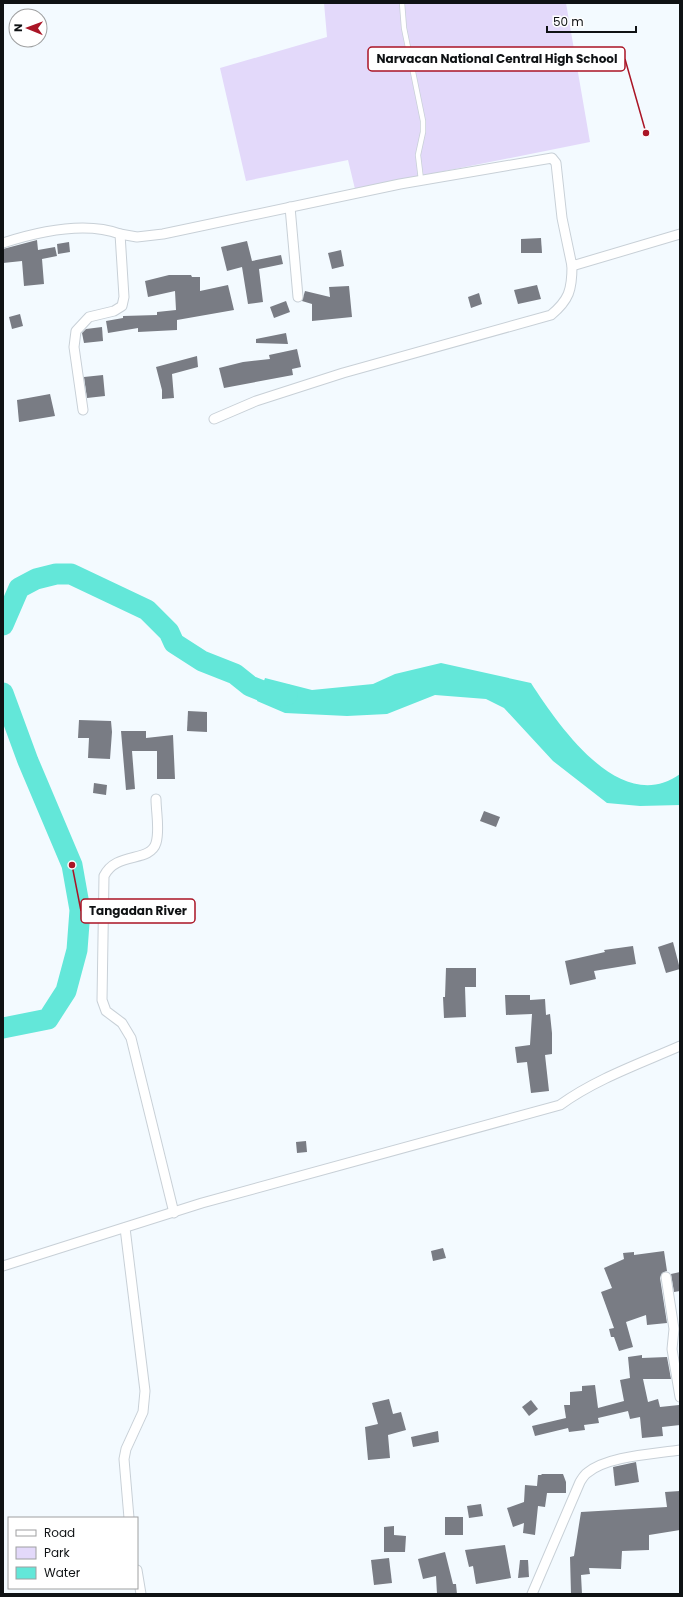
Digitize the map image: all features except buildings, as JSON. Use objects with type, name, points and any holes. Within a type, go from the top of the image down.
[{"type":"street","points":[[3,243],[43,232],[94,228],[106,229],[120,234],[148,236],[421,180],[547,158],[555,159],[566,245],[572,266],[569,293],[563,304],[551,316],[343,373],[256,401],[214,419]]},
{"type":"street","points":[[290,207],[298,298]]},
{"type":"street","points":[[83,410],[74,347],[76,331],[89,317],[118,310],[122,306],[124,297],[120,234]]},
{"type":"street","points":[[572,266],[680,234]]},
{"type":"street","points":[[156,799],[158,832],[153,849],[144,855],[113,864],[107,869],[104,876],[102,1000],[106,1011],[122,1023],[131,1038],[174,1213]]},
{"type":"street","points":[[3,1266],[202,1203],[560,1106],[580,1091],[605,1078],[680,1046]]},
{"type":"street","points":[[125,1228],[145,1392],[144,1412],[128,1443],[124,1459],[130,1517]]},
{"type":"street","points":[[666,1277],[674,1329],[672,1349],[680,1396]]},
{"type":"street","points":[[532,1594],[580,1482],[587,1472],[606,1463],[632,1457],[680,1450]]},
{"type":"street","points":[[138,1576],[141,1594]]},
{"type":"lane","points":[[402,3],[404,28],[423,121],[423,132],[418,155],[421,180]]},
{"type":"green space","points":[[324,3],[566,3],[590,142],[355,189],[348,160],[246,181],[220,68],[327,37]]},
{"type":"water","points":[[441,663],[531,683],[575,742],[594,761],[614,775],[636,784],[658,784],[680,774],[680,805],[640,806],[607,803],[553,761],[504,708],[486,699],[435,695],[387,714],[347,716],[285,713],[257,701],[265,678],[312,690],[373,684],[395,674]]},
{"type":"waterway","points":[[3,625],[19,588],[36,579],[56,574],[71,574],[147,610],[169,632],[174,643],[202,661],[235,674],[250,686],[275,696],[287,695]]},
{"type":"waterway","points":[[3,693],[28,761],[72,865],[80,910],[77,950],[66,991],[48,1019],[3,1028]]},
{"type":"place","name":"Narvacan National Central High School","points":[[646,133]]},
{"type":"place","name":"Tangadan River","points":[[72,865]]}]
